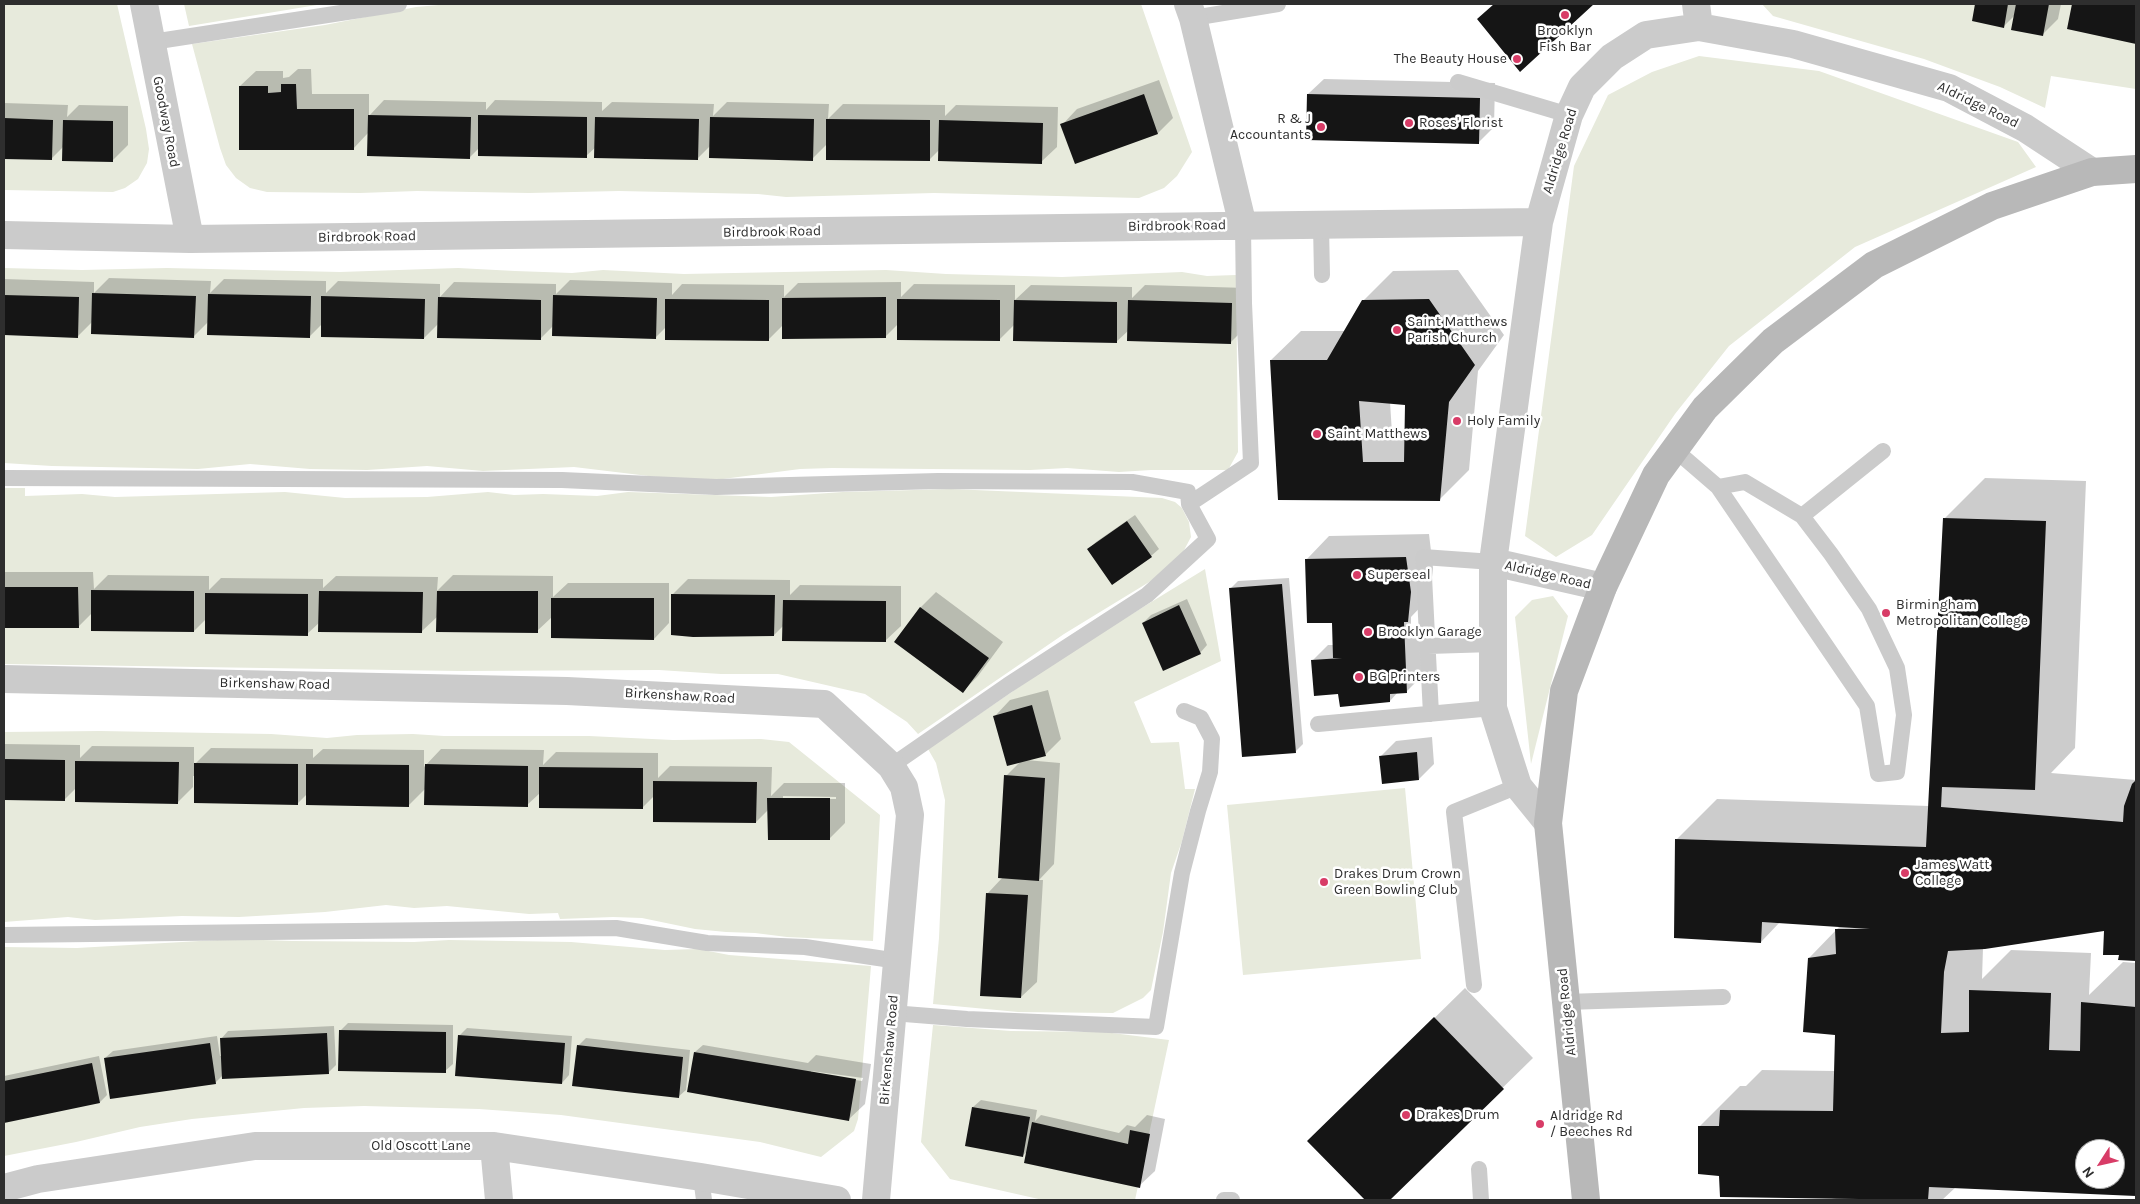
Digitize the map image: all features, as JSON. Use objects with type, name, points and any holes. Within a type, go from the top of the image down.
[{"type":"street","name":"Goodway Road","points":[[144,4],[190,239]]},
{"type":"street","points":[[1190,11],[1243,226]]},
{"type":"street","name":"Aldridge Road","points":[[1548,824],[1518,786],[1493,708],[1493,562],[1539,222],[1569,115],[1582,88],[1612,57],[1646,35],[1697,15],[1949,88],[2025,128],[2092,172]]},
{"type":"street","name":"Aldridge Road","points":[[1586,1200],[1548,824],[1564,691],[1603,587],[1656,474],[1704,408],[1773,341],[1874,265],[1992,206],[2092,172],[2136,169]]},
{"type":"street","name":"Birdbrook Road","points":[[4,235],[190,239],[1539,222]]},
{"type":"street","name":"Aldridge Road","points":[[1493,562],[1603,587]]},
{"type":"street","name":"Birkenshaw Road","points":[[4,679],[567,691],[824,704],[891,766],[904,787],[910,815],[876,1200]]},
{"type":"street","name":"Old Oscott Lane","points":[[4,1188],[38,1179],[255,1146],[494,1146],[703,1188],[837,1200]]},
{"type":"street","points":[[494,1146],[499,1200]]},
{"type":"lane","points":[[152,42],[399,4]]},
{"type":"lane","points":[[1190,11],[1278,4]]},
{"type":"lane","points":[[1458,82],[1569,115]]},
{"type":"lane","points":[[1320,224],[1322,275]]},
{"type":"lane","points":[[1189,504],[1251,463],[1244,303],[1243,226]]},
{"type":"lane","points":[[1674,449],[1718,487],[1867,706],[1878,774],[1897,772],[1904,715],[1897,668],[1869,609],[1802,516],[1745,482],[1718,487]]},
{"type":"lane","points":[[1802,516],[1884,451]]},
{"type":"lane","points":[[4,478],[562,480],[716,487],[938,481],[1132,482],[1188,492],[1189,504],[1208,539],[1147,595],[1008,685],[891,766]]},
{"type":"lane","points":[[1431,714],[1422,557],[1493,562]]},
{"type":"lane","points":[[1428,646],[1493,644]]},
{"type":"lane","points":[[1318,724],[1493,708]]},
{"type":"lane","points":[[892,1013],[967,1019],[1156,1027],[1182,873],[1210,772],[1212,739],[1201,718],[1184,711]]},
{"type":"lane","points":[[1474,985],[1454,812],[1518,786]]},
{"type":"lane","points":[[4,935],[616,928],[707,943],[805,947],[898,961]]},
{"type":"lane","points":[[1566,1002],[1723,997]]},
{"type":"lane","points":[[1479,1169],[1481,1200]]},
{"type":"lane","points":[[1224,1200],[1232,1200]]},
{"type":"shaded area","points":[[4,4],[117,4],[149,149],[147,163],[138,179],[125,188],[113,192],[4,190]]},
{"type":"shaded area","points":[[184,4],[323,4],[189,26]]},
{"type":"shaded area","points":[[450,4],[1141,4],[1192,152],[1177,176],[1164,188],[1139,198],[934,193],[786,197],[758,194],[619,191],[529,193],[417,191],[360,193],[267,192],[250,188],[236,178],[226,165],[220,148],[192,44],[325,25],[416,7]],"holes":[[[281,84],[296,84],[297,109],[268,93],[281,92]]]},
{"type":"shaded area","points":[[1762,4],[2136,4],[2136,89],[2051,76],[2045,108],[2000,87],[1924,59],[1773,16]]},
{"type":"shaded area","points":[[1699,56],[1819,71],[2018,142],[2036,167],[1855,247],[1729,346],[1675,414],[1592,535],[1556,557],[1525,536],[1574,166],[1608,95],[1652,72]]},
{"type":"shaded area","points":[[4,268],[82,270],[167,268],[340,272],[458,268],[572,273],[603,270],[684,274],[886,270],[946,274],[1062,277],[1182,272],[1207,276],[1236,275],[1238,452],[1228,470],[1119,472],[1067,468],[1030,470],[832,468],[800,469],[715,480],[657,477],[574,467],[483,471],[427,466],[367,470],[310,469],[250,464],[198,469],[52,466],[4,463]]},
{"type":"shaded area","points":[[4,488],[25,488],[25,496],[82,494],[115,497],[285,492],[345,498],[427,497],[488,492],[514,495],[597,496],[628,492],[771,497],[843,492],[951,489],[1162,498],[1175,502],[1182,508],[1189,522],[1191,537],[1182,554],[1159,576],[1064,634],[918,734],[907,722],[865,694],[778,674],[721,674],[659,670],[459,671],[4,664]]},
{"type":"shaded area","points":[[1205,569],[1221,661],[1134,702],[1151,743],[1179,742],[1185,789],[1195,789],[1182,841],[1171,873],[1163,932],[1151,990],[1143,998],[1113,1013],[1018,1012],[933,1004],[939,938],[945,800],[936,763],[928,749],[1078,647]]},
{"type":"shaded area","points":[[1553,596],[1568,616],[1531,764],[1515,617],[1532,600]]},
{"type":"shaded area","points":[[100,731],[271,734],[327,738],[357,735],[413,734],[444,736],[589,736],[673,740],[761,739],[789,742],[880,815],[873,941],[787,937],[695,929],[642,918],[560,919],[558,913],[529,914],[447,906],[414,908],[386,905],[325,912],[239,917],[182,916],[95,920],[68,917],[4,922],[4,732]]},
{"type":"shaded area","name":"Drakes Drum Crown Green Bowling Club","points":[[1405,788],[1421,959],[1243,975],[1227,805]]},
{"type":"shaded area","points":[[235,939],[571,942],[665,950],[698,949],[729,955],[871,966],[858,1119],[854,1131],[821,1157],[760,1142],[561,1115],[479,1109],[364,1106],[304,1108],[192,1119],[140,1127],[4,1156],[4,947],[77,948]]},
{"type":"shaded area","points":[[933,1025],[1011,1031],[1104,1032],[1169,1040],[1135,1200],[1043,1200],[950,1179],[921,1142]]},
{"type":"building","points":[[1494,4],[1594,4],[1520,72],[1477,19]]},
{"type":"building","points":[[1975,4],[2008,4],[2004,28],[1972,21]]},
{"type":"building","points":[[2016,4],[2049,4],[2043,36],[2011,30]]},
{"type":"building","points":[[2072,4],[2136,4],[2136,44],[2067,29]]},
{"type":"building","points":[[281,84],[296,84],[297,109],[354,109],[354,150],[239,150],[239,86],[268,86],[268,93],[281,92]]},
{"type":"building","points":[[1144,94],[1158,134],[1075,164],[1060,124]]},
{"type":"building","points":[[1307,94],[1480,98],[1479,144],[1306,140]]},
{"type":"building","points":[[368,115],[471,117],[470,159],[367,156]]},
{"type":"building","points":[[478,115],[587,117],[587,158],[478,156]]},
{"type":"building","points":[[595,117],[699,119],[698,160],[594,158]]},
{"type":"building","points":[[710,117],[814,119],[813,161],[709,158]]},
{"type":"building","points":[[4,118],[53,120],[52,160],[4,159]]},
{"type":"building","points":[[826,119],[930,120],[930,161],[826,160]]},
{"type":"building","points":[[63,120],[113,121],[113,162],[62,161]]},
{"type":"building","points":[[939,120],[1043,123],[1042,164],[938,161]]},
{"type":"building","points":[[92,293],[196,296],[194,338],[91,334]]},
{"type":"building","points":[[208,294],[311,296],[310,338],[207,335]]},
{"type":"building","points":[[4,295],[79,297],[78,338],[4,335]]},
{"type":"building","points":[[553,295],[657,298],[656,339],[552,336]]},
{"type":"building","points":[[321,296],[425,299],[424,339],[321,337]]},
{"type":"building","points":[[438,297],[541,300],[541,340],[437,338]]},
{"type":"building","points":[[886,297],[886,338],[782,339],[782,298]]},
{"type":"building","points":[[665,299],[769,300],[769,341],[665,340]]},
{"type":"building","points":[[897,299],[1000,300],[1000,341],[897,340]]},
{"type":"building","points":[[1429,299],[1475,365],[1449,402],[1440,501],[1278,500],[1270,360],[1327,360],[1362,300]],"holes":[[[1359,401],[1405,405],[1404,462],[1363,462]]]},
{"type":"building","points":[[1014,300],[1117,302],[1117,343],[1013,341]]},
{"type":"building","points":[[1128,300],[1232,303],[1231,344],[1127,341]]},
{"type":"building","name":"James Watt College","points":[[1943,518],[2046,521],[2035,790],[1942,787],[1941,807],[2123,822],[2124,806],[2132,784],[2136,780],[2136,961],[2118,960],[2119,955],[2103,955],[2104,931],[1985,949],[1948,951],[1944,972],[1941,1033],[1969,1032],[1969,990],[2051,993],[2049,1050],[2080,1051],[2081,1002],[2136,1007],[2136,1196],[1929,1187],[1928,1200],[1720,1197],[1719,1176],[1698,1174],[1698,1126],[1719,1126],[1720,1110],[1833,1111],[1835,1035],[1803,1032],[1808,958],[1836,954],[1835,929],[1870,929],[1762,922],[1761,943],[1674,938],[1675,839],[1926,847]]},
{"type":"building","points":[[1127,521],[1152,557],[1112,585],[1087,549]]},
{"type":"building","points":[[1406,557],[1411,592],[1408,622],[1404,622],[1407,693],[1390,694],[1390,702],[1340,707],[1338,694],[1314,696],[1311,660],[1342,658],[1333,658],[1332,623],[1307,623],[1305,559]]},
{"type":"building","points":[[1282,584],[1296,753],[1242,757],[1229,588]]},
{"type":"building","points":[[4,587],[78,587],[79,628],[4,628]]},
{"type":"building","points":[[91,590],[194,591],[194,632],[91,631]]},
{"type":"building","points":[[319,591],[423,592],[422,633],[318,632]]},
{"type":"building","points":[[437,591],[538,591],[538,633],[436,632]]},
{"type":"building","points":[[205,593],[308,594],[308,636],[205,634]]},
{"type":"building","points":[[671,594],[775,595],[774,636],[693,637],[671,635]]},
{"type":"building","points":[[551,598],[654,598],[654,640],[551,638]]},
{"type":"building","points":[[783,600],[886,601],[886,642],[782,641]]},
{"type":"building","points":[[1179,605],[1201,654],[1163,671],[1142,623]]},
{"type":"building","points":[[920,607],[989,658],[963,693],[894,642]]},
{"type":"building","points":[[1032,705],[1046,756],[1007,766],[993,716]]},
{"type":"building","points":[[1417,752],[1419,780],[1382,784],[1379,756]]},
{"type":"building","points":[[4,759],[65,760],[65,801],[4,800]]},
{"type":"building","points":[[75,761],[179,762],[178,804],[75,802]]},
{"type":"building","points":[[194,763],[298,764],[298,805],[194,803]]},
{"type":"building","points":[[306,764],[409,765],[409,807],[306,805]]},
{"type":"building","points":[[425,764],[528,766],[528,807],[424,805]]},
{"type":"building","points":[[539,767],[643,768],[643,809],[539,808]]},
{"type":"building","points":[[1004,775],[1045,778],[1039,881],[998,878]]},
{"type":"building","points":[[653,781],[757,782],[756,823],[653,822]]},
{"type":"building","points":[[767,798],[830,798],[830,840],[768,840]]},
{"type":"building","points":[[986,893],[1028,895],[1021,998],[980,996]]},
{"type":"building","name":"Drakes Drum","points":[[1434,1017],[1504,1089],[1390,1200],[1365,1200],[1307,1141]]},
{"type":"building","points":[[339,1030],[446,1032],[446,1073],[338,1071]]},
{"type":"building","points":[[327,1033],[329,1074],[222,1079],[220,1038]]},
{"type":"building","points":[[458,1035],[565,1043],[562,1084],[455,1076]]},
{"type":"building","points":[[210,1043],[216,1084],[110,1099],[104,1058]]},
{"type":"building","points":[[577,1045],[683,1057],[679,1098],[572,1086]]},
{"type":"building","points":[[694,1052],[856,1079],[849,1121],[687,1092]]},
{"type":"building","points":[[92,1063],[100,1103],[4,1123],[4,1081]]},
{"type":"building","points":[[972,1107],[1030,1117],[1023,1157],[965,1146]]},
{"type":"building","points":[[1032,1122],[1128,1144],[1130,1130],[1150,1134],[1140,1188],[1024,1163]]},
{"type":"place","name":"Brooklyn Fish Bar","points":[[1565,15]]},
{"type":"place","name":"The Beauty House","points":[[1517,59]]},
{"type":"place","name":"Roses' Florist","points":[[1409,123]]},
{"type":"place","name":"R & J Accountants","points":[[1321,127]]},
{"type":"place","name":"Saint Matthews Parish Church","points":[[1397,330]]},
{"type":"place","name":"Holy Family","points":[[1457,421]]},
{"type":"place","name":"Saint Matthews","points":[[1317,434]]},
{"type":"place","name":"Superseal","points":[[1357,575]]},
{"type":"place","name":"Birmingham Metropolitan College","points":[[1886,613]]},
{"type":"place","name":"Brooklyn Garage","points":[[1368,632]]},
{"type":"place","name":"BG Printers","points":[[1359,677]]},
{"type":"place","name":"James Watt College","points":[[1905,873]]},
{"type":"place","name":"Drakes Drum Crown Green Bowling Club","points":[[1324,882]]},
{"type":"place","name":"Drakes Drum","points":[[1406,1115]]},
{"type":"place","name":"Aldridge Rd / Beeches Rd","points":[[1540,1124]]}]
